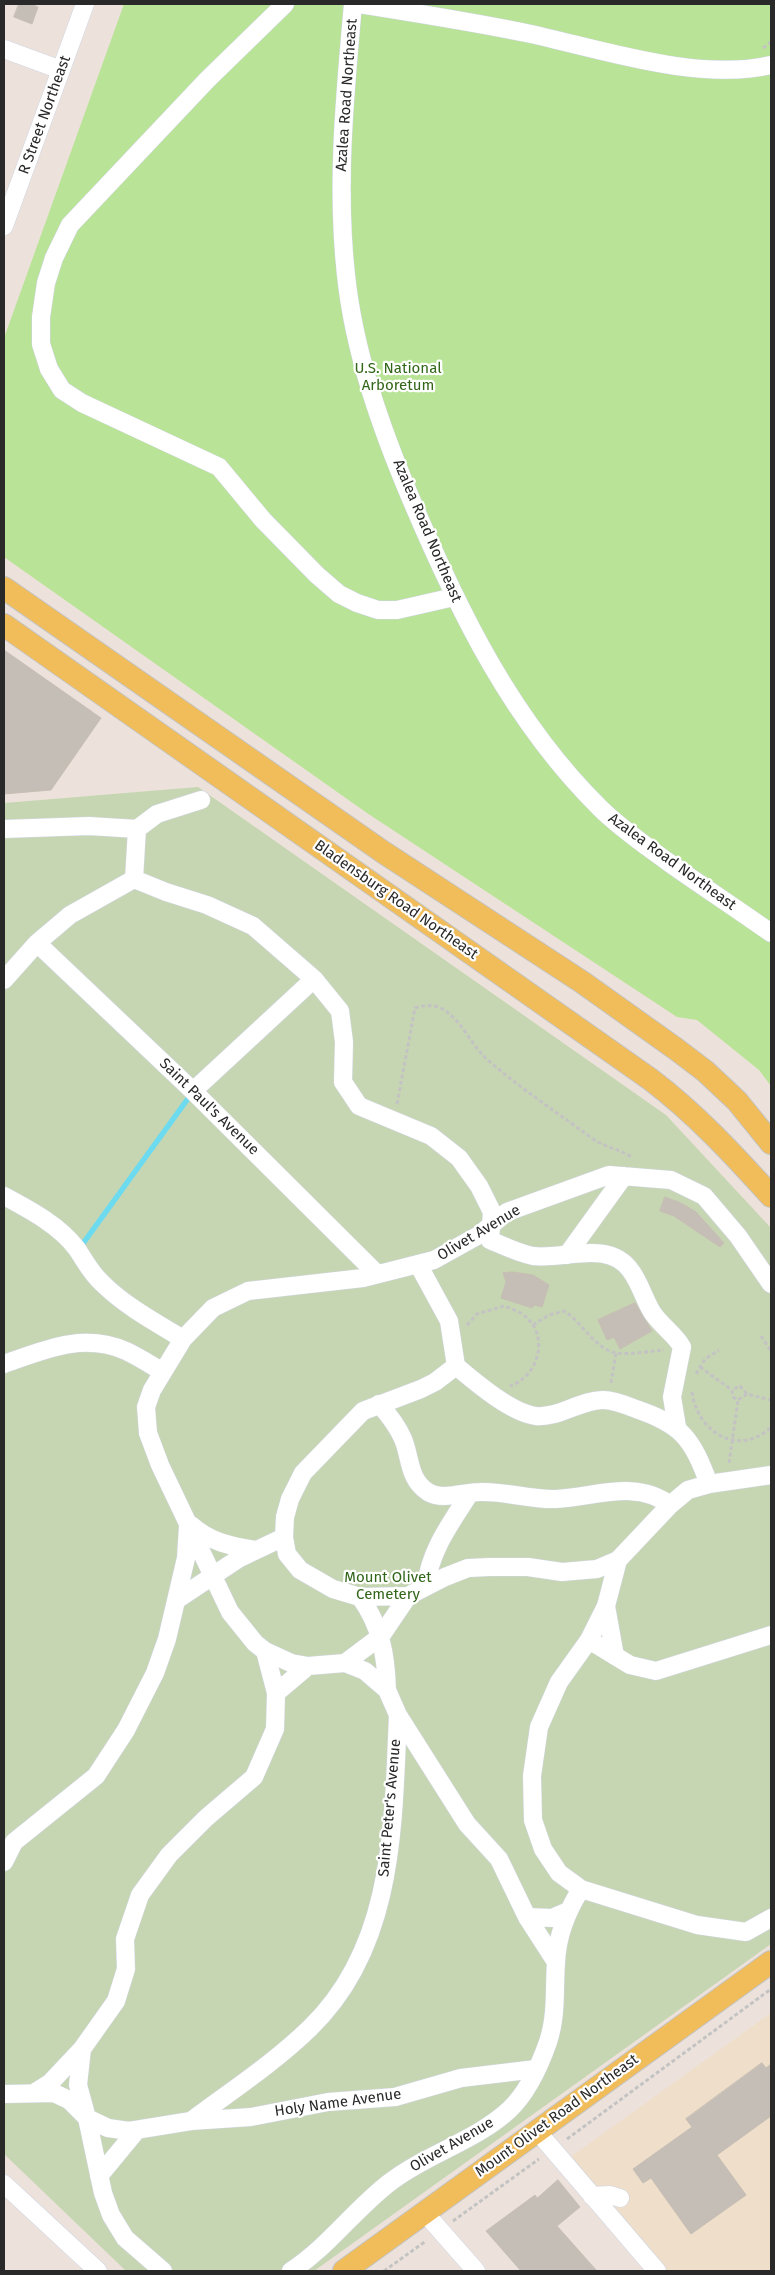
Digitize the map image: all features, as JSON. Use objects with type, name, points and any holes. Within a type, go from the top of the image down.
[{"type":"main road","name":"Bladensburg Road Northeast","points":[[4,588],[144,688],[383,852],[582,982],[676,1049],[705,1071],[737,1101],[771,1143]]},
{"type":"main road","name":"Bladensburg Road Northeast","points":[[4,625],[650,1079],[679,1101],[708,1128],[771,1196]]},
{"type":"main road","points":[[128,713],[144,688]]},
{"type":"main road","name":"Mount Olivet Road Northeast","points":[[345,2271],[771,1962]]},
{"type":"street","name":"R Street Northeast","points":[[4,226],[85,4]]},
{"type":"street","points":[[285,4],[207,80],[70,225],[54,258],[46,283],[41,317],[41,344],[49,369],[62,390],[82,403],[219,467],[263,520],[317,575],[340,594],[357,604],[378,610],[397,610],[454,597]]},
{"type":"street","name":"Azalea Road Northeast","points":[[353,4],[343,111],[342,171],[344,256],[351,310],[360,352],[379,414],[403,479],[454,597],[513,702],[568,775],[601,809],[628,832],[771,933]]},
{"type":"street","points":[[359,4],[482,24],[666,64],[732,69],[771,65]]},
{"type":"street","points":[[4,49],[62,70]]},
{"type":"street","points":[[4,829],[89,826],[137,828],[157,814],[201,800]]},
{"type":"street","points":[[134,879],[137,828]]},
{"type":"street","points":[[4,980],[37,943],[70,915],[134,879]]},
{"type":"street","points":[[134,879],[207,906],[253,926],[314,978],[340,1011],[344,1042],[343,1082],[360,1106],[431,1136],[459,1158],[479,1186],[492,1212],[490,1240],[515,1251],[534,1256],[597,1252],[618,1259],[631,1270],[647,1303],[660,1324],[678,1340],[681,1350],[672,1397],[676,1427]]},
{"type":"street","name":"Saint Paul's Avenue","points":[[37,943],[193,1091],[378,1274]]},
{"type":"street","points":[[193,1091],[204,1084],[314,978]]},
{"type":"street","name":"Olivet Avenue","points":[[265,1651],[255,1643],[230,1612],[160,1465],[148,1433],[146,1407],[152,1390],[183,1339],[213,1308],[248,1291],[301,1287],[378,1274],[434,1260],[479,1235],[507,1212],[609,1175],[671,1180],[704,1196],[738,1236],[771,1284]]},
{"type":"street","points":[[567,1255],[624,1176]]},
{"type":"street","points":[[4,1196],[59,1230],[78,1250],[81,1259],[101,1282],[120,1300],[183,1339]]},
{"type":"street","points":[[418,1264],[448,1321],[456,1366],[471,1379],[517,1410],[537,1416],[566,1411],[584,1404],[608,1401],[650,1414],[676,1427],[696,1450],[718,1483]]},
{"type":"street","points":[[4,1364],[59,1344],[96,1343],[125,1351],[163,1372]]},
{"type":"street","points":[[408,1596],[360,1596],[333,1589],[300,1570],[287,1554],[284,1537],[290,1499],[303,1473],[363,1411],[435,1382],[456,1366]]},
{"type":"street","points":[[379,1404],[394,1422],[404,1440],[408,1463],[416,1482],[439,1497],[494,1492],[556,1499],[632,1490],[663,1499],[670,1505]]},
{"type":"street","points":[[344,1663],[381,1636],[408,1596],[426,1586],[468,1568],[528,1567],[562,1572],[597,1569],[618,1560],[670,1505],[688,1490],[770,1475]]},
{"type":"street","points":[[426,1586],[428,1569],[446,1529],[470,1493]]},
{"type":"street","points":[[439,1497],[446,1529]]},
{"type":"street","points":[[188,1523],[203,1536],[222,1544],[255,1550]]},
{"type":"street","points":[[4,1862],[14,1842],[96,1776],[126,1730],[155,1673],[178,1599],[186,1558],[188,1523]]},
{"type":"street","points":[[178,1599],[212,1575],[255,1550],[284,1537]]},
{"type":"street","points":[[618,1560],[606,1606],[589,1640],[559,1682],[539,1726],[532,1776],[533,1820],[543,1849],[559,1874],[581,1889],[697,1925],[746,1932],[771,1918]]},
{"type":"street","points":[[360,1596],[381,1636],[387,1666],[387,1690],[398,1715],[467,1824],[499,1859],[527,1917],[556,1962]]},
{"type":"street","points":[[606,1606],[615,1656]]},
{"type":"street","points":[[589,1640],[630,1665],[656,1671],[771,1635]]},
{"type":"street","points":[[265,1651],[291,1663],[308,1666],[344,1663],[364,1671],[387,1690]]},
{"type":"street","points":[[34,2093],[50,2083],[82,2049],[116,2002],[126,1969],[125,1939],[140,1895],[170,1855],[206,1818],[254,1777],[275,1730],[276,1692],[265,1651]]},
{"type":"street","points":[[276,1692],[308,1666]]},
{"type":"street","name":"Saint Peter's Avenue","points":[[191,2121],[280,2054],[311,2027],[335,2000],[356,1967],[375,1923],[388,1863],[398,1715]]},
{"type":"street","name":"Olivet Avenue","points":[[291,2271],[335,2236],[360,2208],[389,2182],[428,2157],[482,2130],[509,2110],[526,2089],[548,2042],[555,2015],[556,1962],[566,1912],[581,1889]]},
{"type":"street","points":[[527,1917],[552,1918],[566,1912]]},
{"type":"street","points":[[82,2049],[78,2085],[99,2176],[111,2215],[125,2238],[162,2271]]},
{"type":"street","name":"Holy Name Avenue","points":[[87,2118],[108,2128],[129,2132],[191,2121],[251,2116],[328,2102],[395,2097],[462,2078],[536,2069]]},
{"type":"street","points":[[4,2094],[54,2093],[69,2100],[87,2118]]},
{"type":"street","points":[[99,2176],[137,2130]]},
{"type":"street","points":[[537,2131],[657,2271]]},
{"type":"street","points":[[4,2184],[98,2271]]},
{"type":"street","points":[[592,2196],[610,2195],[620,2198]]},
{"type":"street","points":[[425,2213],[476,2271]]},
{"type":"path","points":[[394,1119],[415,1008],[422,1005],[434,1006],[443,1009],[455,1020],[487,1060],[598,1143],[624,1152],[660,1179]]},
{"type":"path","points":[[453,1347],[477,1314],[484,1310],[504,1306],[528,1318],[536,1330],[538,1351],[538,1357],[532,1369],[513,1385],[490,1392]]},
{"type":"path","points":[[533,1325],[549,1315],[564,1311],[573,1316],[598,1342],[616,1352],[681,1350],[700,1367],[732,1390],[733,1396],[738,1400]]},
{"type":"path","points":[[761,1336],[771,1351]]},
{"type":"path","points":[[693,1382],[705,1359],[719,1350]]},
{"type":"path","points":[[608,1401],[616,1352]]},
{"type":"path","points":[[732,1390],[740,1386],[746,1394],[771,1400]]},
{"type":"path","points":[[693,1387],[693,1405],[699,1416],[708,1428],[732,1441],[753,1438],[764,1434],[771,1427]]},
{"type":"path","points":[[718,1483],[732,1441],[738,1400],[746,1394]]},
{"type":"path","points":[[384,2271],[771,1989]]},
{"type":"shaded area","points":[[771,2013],[771,2271],[667,2271],[569,2158]]},
{"type":"green space","name":"U.S. National Arboretum","points":[[124,4],[771,4],[771,1086],[759,1070],[697,1020],[677,1017],[367,813],[4,557],[4,338]]},
{"type":"green space","name":"Mount Olivet Cemetery","points":[[198,787],[666,1115],[771,1228],[771,1944],[314,2271],[126,2271],[4,2154],[4,803]]},
{"type":"building","points":[[19,4],[35,4],[38,7],[32,24],[14,17]]},
{"type":"building","points":[[4,650],[101,718],[51,790],[4,794]]},
{"type":"building","points":[[665,1197],[681,1203],[696,1212],[724,1243],[720,1247],[674,1216],[660,1211]]},
{"type":"building","points":[[513,1272],[533,1275],[549,1285],[542,1307],[534,1305],[532,1308],[501,1298],[506,1282],[503,1273]]},
{"type":"building","points":[[635,1303],[652,1331],[620,1349],[614,1337],[607,1340],[598,1320]]},
{"type":"building","points":[[762,2063],[766,2068],[771,2064],[771,2116],[717,2155],[746,2195],[691,2234],[651,2178],[643,2183],[633,2169],[692,2127],[686,2119]]},
{"type":"building","points":[[558,2180],[580,2207],[557,2226],[597,2271],[521,2271],[486,2231],[535,2195],[537,2198]]},
{"type":"waterway","points":[[79,1249],[192,1093]]}]
